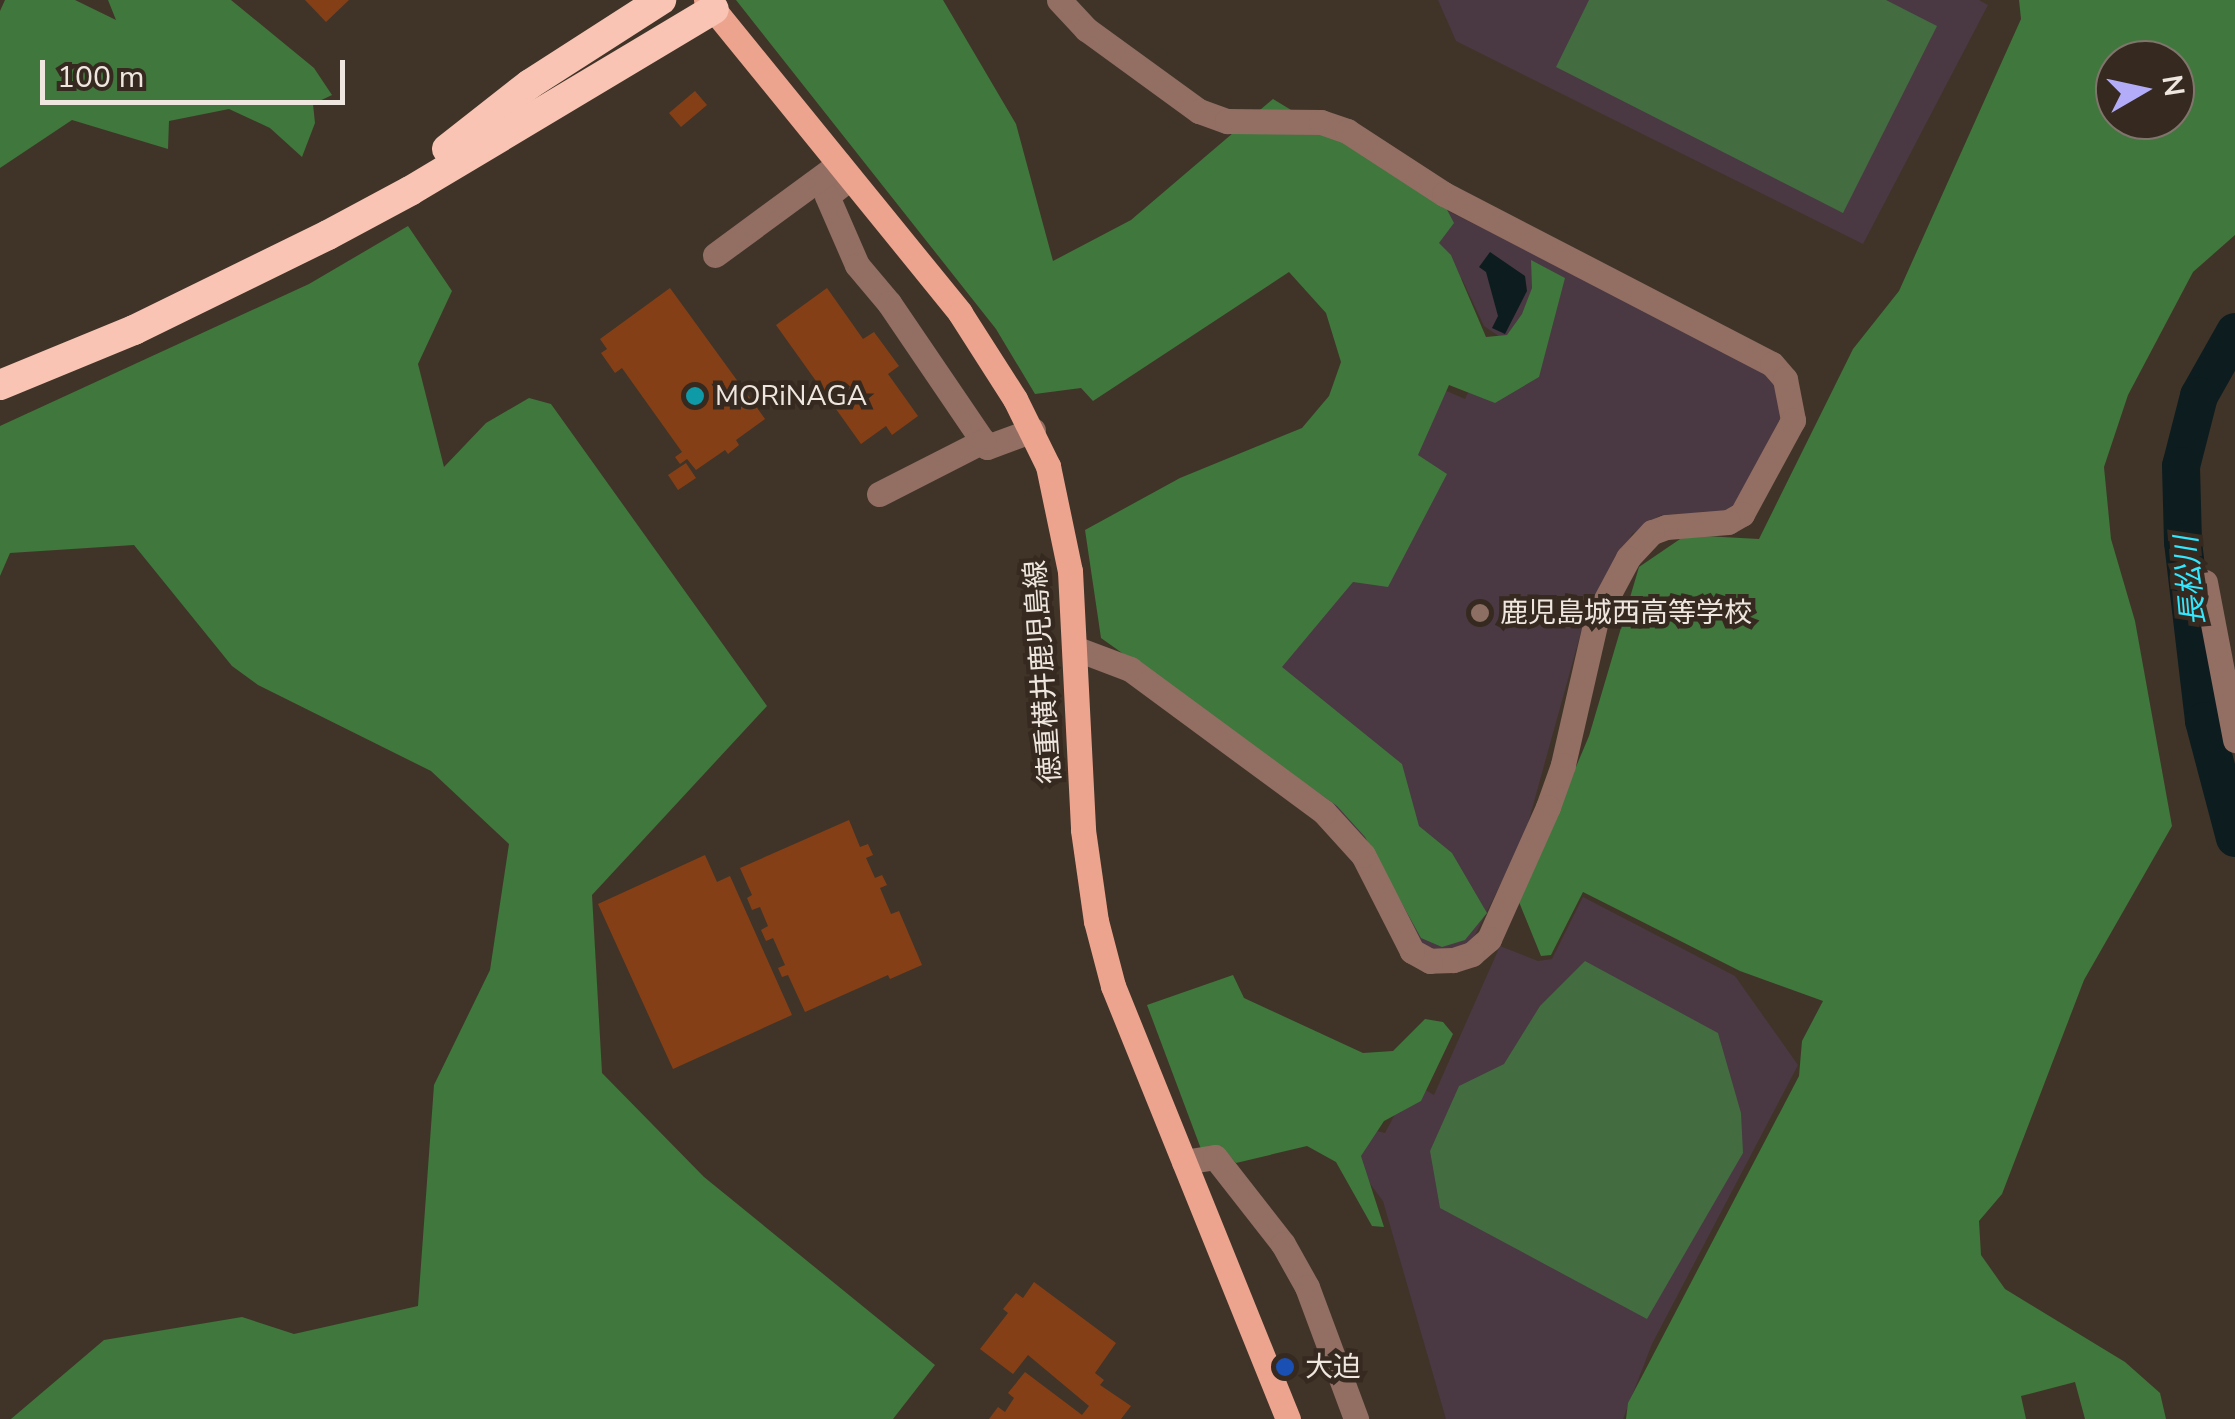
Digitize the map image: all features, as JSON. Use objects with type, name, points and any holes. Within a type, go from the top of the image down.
[{"type":"highway","points":[[379,205],[530,84],[660,0]]},
{"type":"highway","points":[[0,385],[134,330],[379,205],[710,5]]},
{"type":"main road","name":"徳重横井鹿児島線","points":[[710,5],[960,313],[1033,430],[1057,498],[1077,649],[1083,830],[1096,921],[1113,986],[1288,1419]]},
{"type":"street","points":[[1060,0],[1086,29],[1200,112],[1226,121],[1321,122],[1346,131],[1444,194],[1772,364],[1785,379],[1793,420],[1752,504],[1728,522],[1666,527],[1652,532],[1628,558],[1597,616],[1548,806],[1489,939],[1472,954],[1453,960],[1430,960],[1412,951],[1363,855],[1324,812],[1130,668],[1077,649]]},
{"type":"street","points":[[715,254],[844,171]]},
{"type":"street","points":[[844,171],[827,196],[858,265],[987,447],[1033,430]]},
{"type":"street","points":[[879,494],[983,441]]},
{"type":"street","points":[[2205,582],[2235,740]]},
{"type":"street","points":[[1184,1162],[1215,1157],[1283,1244],[1312,1300],[1356,1419]]},
{"type":"shaded area","points":[[1438,0],[1979,0],[1988,5],[1863,244],[1456,41]]},
{"type":"shaded area","points":[[1442,208],[1752,362],[1769,375],[1781,394],[1784,411],[1737,503],[1720,513],[1661,515],[1632,534],[1581,632],[1524,838],[1473,939],[1458,948],[1441,950],[1425,946],[1412,932],[1387,876],[1231,729],[1303,629],[1435,386],[1465,399],[1476,375],[1506,341],[1484,326],[1462,279],[1437,271],[1424,240]]},
{"type":"shaded area","points":[[1490,252],[1525,276],[1527,291],[1505,334],[1492,328],[1498,316],[1486,272],[1479,267]]},
{"type":"shaded area","points":[[1583,897],[1735,976],[1798,1065],[1652,1344],[1623,1419],[1446,1419],[1383,1201],[1320,1117],[1385,1133],[1412,1082],[1434,1095],[1500,946],[1538,961],[1552,959]]},
{"type":"green space","points":[[5,0],[75,0],[116,20],[108,0],[231,0],[314,68],[332,95],[313,104],[315,123],[302,157],[270,128],[229,109],[169,121],[168,149],[72,120],[0,168],[0,11]]},
{"type":"green space","points":[[736,0],[943,0],[1016,124],[1053,261],[1131,220],[1273,99],[1443,202],[1454,223],[1439,243],[1451,255],[1486,337],[1507,335],[1522,314],[1532,288],[1531,260],[1565,278],[1539,377],[1495,403],[1449,385],[1418,455],[1447,474],[1388,587],[1353,582],[1282,667],[1402,764],[1419,826],[1452,853],[1487,913],[1465,940],[1442,947],[1421,938],[1365,837],[1337,806],[1101,638],[1085,530],[1180,478],[1302,428],[1329,396],[1341,362],[1326,313],[1289,272],[1093,401],[1081,388],[1035,394],[996,329]]},
{"type":"green space","points":[[1589,0],[1886,0],[1937,26],[1843,213],[1556,67]]},
{"type":"green space","points":[[2019,0],[2235,0],[2235,235],[2193,272],[2128,395],[2104,467],[2111,539],[2135,621],[2172,826],[2084,980],[2002,1194],[1979,1221],[1981,1255],[2005,1289],[2125,1362],[2160,1393],[2166,1419],[2085,1419],[2075,1382],[2021,1396],[2026,1419],[1626,1419],[1628,1403],[1799,1076],[1802,1041],[1823,1001],[1740,971],[1583,892],[1551,955],[1541,956],[1519,902],[1589,736],[1639,567],[1686,535],[1759,539],[1853,349],[1899,291],[2021,19]]},
{"type":"green space","points":[[408,226],[452,291],[418,364],[444,467],[486,423],[529,398],[551,404],[767,706],[592,895],[602,1073],[704,1177],[935,1365],[893,1419],[11,1419],[104,1340],[242,1317],[294,1334],[418,1306],[434,1085],[490,970],[509,844],[431,771],[258,685],[232,666],[134,545],[10,553],[0,576],[0,426],[309,284]]},
{"type":"green space","points":[[1585,961],[1718,1033],[1741,1113],[1743,1153],[1647,1319],[1440,1208],[1430,1151],[1459,1086],[1504,1064],[1540,1006]]},
{"type":"green space","points":[[1233,975],[1244,998],[1363,1053],[1393,1051],[1425,1019],[1443,1022],[1453,1034],[1421,1101],[1384,1121],[1361,1156],[1384,1227],[1372,1226],[1336,1162],[1307,1146],[1236,1163],[1221,1146],[1201,1149],[1147,1005]]},
{"type":"building","points":[[305,0],[349,0],[326,22]]},
{"type":"building","points":[[695,91],[707,105],[681,127],[669,113]]},
{"type":"building","name":"MORiNAGA","points":[[670,288],[765,419],[736,440],[739,445],[728,454],[725,450],[696,470],[687,459],[680,464],[675,457],[682,452],[622,368],[615,373],[601,353],[607,349],[600,339]]},
{"type":"building","points":[[827,288],[863,339],[874,332],[899,366],[888,374],[918,416],[892,435],[886,426],[861,444],[776,325]]},
{"type":"building","points":[[686,463],[696,478],[678,490],[668,475]]},
{"type":"building","points":[[849,820],[860,847],[868,844],[873,855],[866,858],[875,878],[882,875],[887,885],[880,888],[891,914],[899,911],[922,965],[890,979],[888,975],[805,1012],[788,975],[782,977],[778,968],[785,965],[773,938],[766,941],[761,930],[768,926],[760,907],[752,910],[747,898],[752,895],[740,868]]},
{"type":"building","points":[[705,855],[717,882],[730,876],[792,1015],[673,1069],[598,904]]},
{"type":"building","points":[[1034,1282],[1116,1343],[1095,1373],[1104,1380],[1100,1385],[1131,1406],[1121,1419],[989,1419],[998,1407],[1005,1412],[1014,1398],[1008,1393],[1025,1372],[1082,1415],[1089,1406],[1028,1355],[1013,1374],[980,1349],[1008,1313],[1003,1309],[1016,1293],[1023,1298]]},
{"type":"waterway","name":"長松川","points":[[2235,332],[2199,396],[2181,466],[2183,542],[2204,721],[2235,838]]},
{"type":"place","name":"MORiNAGA","points":[[695,396]]},
{"type":"place","name":"鹿児島城西高等学校","points":[[1480,613]]},
{"type":"place","name":"大迫","points":[[1285,1367]]}]
